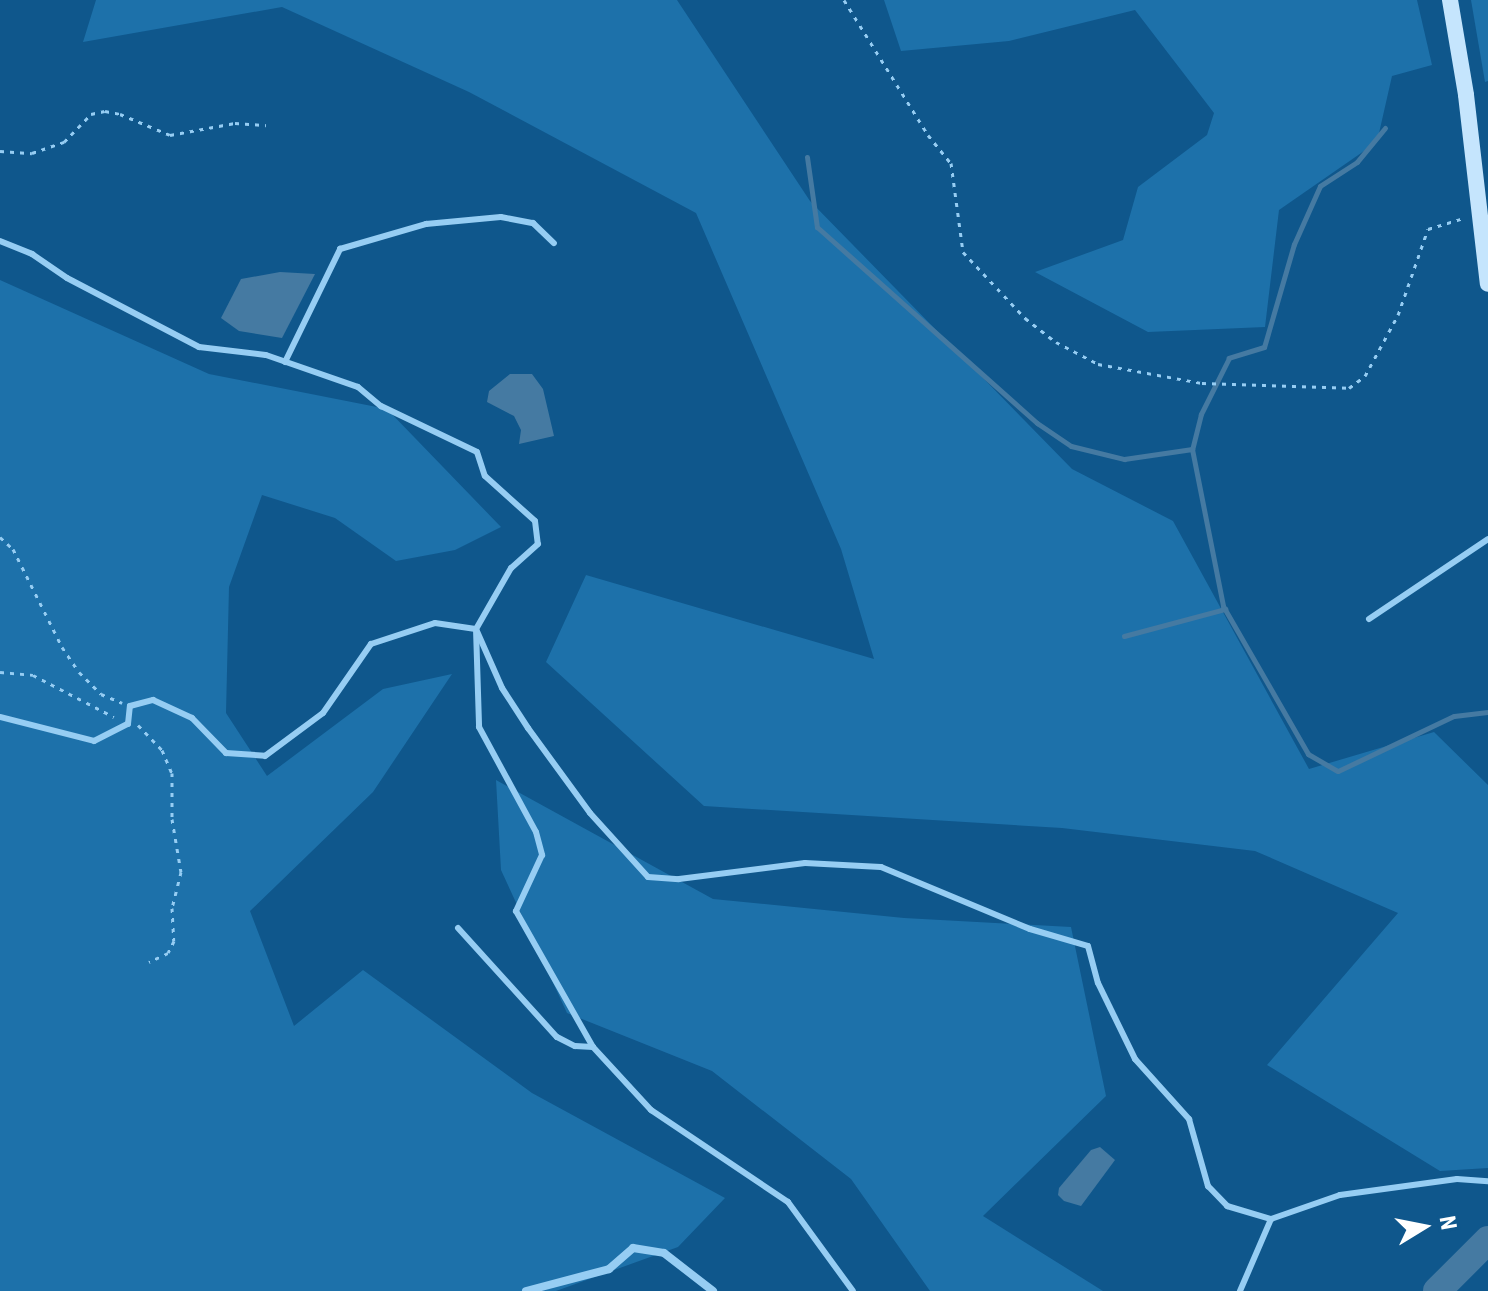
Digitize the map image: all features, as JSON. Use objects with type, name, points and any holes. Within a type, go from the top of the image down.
[{"type":"street","points":[[1450,0],[1466,95],[1488,284]]},
{"type":"street","points":[[526,1291],[609,1269],[633,1248],[664,1253],[713,1291]]},
{"type":"lane","points":[[285,362],[340,249],[426,224],[501,217],[533,223],[554,243]]},
{"type":"lane","points":[[0,241],[32,254],[67,278],[199,347],[266,355],[358,387],[381,406],[477,452],[485,476],[535,521],[538,544],[511,568],[476,629],[479,727],[536,832],[542,855],[516,911],[593,1047],[651,1110],[788,1202],[853,1291]]},
{"type":"lane","points":[[1369,619],[1488,539]]},
{"type":"lane","points":[[0,717],[94,741],[128,724],[130,706],[153,700],[192,718],[226,753],[265,756],[323,713],[371,644],[435,623],[476,629]]},
{"type":"lane","points":[[476,629],[502,688],[528,728],[590,813],[648,877],[679,879],[805,863],[881,867],[1030,929],[1088,946],[1098,983],[1135,1059],[1189,1119],[1208,1186],[1227,1206],[1271,1219],[1340,1195],[1457,1179],[1488,1181]]},
{"type":"lane","points":[[458,928],[557,1037],[575,1046],[593,1047]]},
{"type":"lane","points":[[1240,1291],[1271,1219]]},
{"type":"path","points":[[844,0],[928,135],[951,163],[963,252],[1025,318],[1056,342],[1098,364],[1202,383],[1349,388],[1365,376],[1398,315],[1428,229],[1478,213]]},
{"type":"path","points":[[0,151],[32,153],[64,142],[91,114],[105,111],[170,135],[235,123],[266,125]]},
{"type":"path","points":[[0,537],[13,549],[62,647],[79,672],[101,694],[130,706]]},
{"type":"path","points":[[0,672],[33,675],[128,724],[135,722],[162,750],[172,773],[172,819],[181,872],[172,908],[174,941],[168,953],[149,962]]},
{"type":"shaded area","points":[[96,0],[677,0],[810,201],[1072,469],[1173,521],[1309,769],[1434,732],[1488,785],[1488,1168],[1440,1171],[1267,1065],[1398,913],[1255,851],[1062,828],[704,806],[546,662],[586,575],[874,659],[841,549],[696,213],[469,92],[282,7],[83,42]]},
{"type":"shaded area","points":[[884,0],[1417,0],[1432,65],[1392,76],[1377,142],[1279,210],[1265,327],[1148,332],[1035,272],[1123,240],[1138,187],[1207,135],[1214,113],[1135,10],[1009,41],[901,51]]},
{"type":"shaded area","points":[[1471,0],[1488,0],[1488,81],[1485,82]]},
{"type":"shaded area","points":[[280,272],[315,274],[282,338],[239,331],[221,318],[241,279]]},
{"type":"shaded area","points":[[0,280],[209,374],[387,409],[501,527],[455,550],[396,561],[335,518],[262,495],[229,587],[226,713],[267,776],[383,689],[452,674],[373,792],[250,911],[294,1026],[363,970],[532,1093],[725,1198],[678,1247],[556,1291],[0,1291]]},
{"type":"shaded area","points":[[510,374],[532,374],[543,389],[554,436],[519,444],[521,430],[514,416],[487,402],[489,391]]},
{"type":"shaded area","points":[[496,780],[713,899],[904,918],[1071,927],[1106,1096],[983,1216],[1103,1291],[930,1291],[851,1179],[712,1071],[567,1013],[501,870]]},
{"type":"shaded area","points":[[1100,1147],[1115,1160],[1081,1206],[1064,1201],[1058,1195],[1059,1188],[1091,1150]]},
{"type":"waterway","points":[[1385,128],[1357,162],[1320,186],[1294,244],[1264,347],[1229,358],[1201,414],[1192,449],[1223,606],[1308,754],[1338,771],[1454,716],[1488,712]]},
{"type":"waterway","points":[[807,157],[817,227],[1037,423],[1071,446],[1124,459],[1192,449]]},
{"type":"waterway","points":[[1124,636],[1225,609]]},
{"type":"waterway","points":[[1437,1291],[1488,1240]]}]
